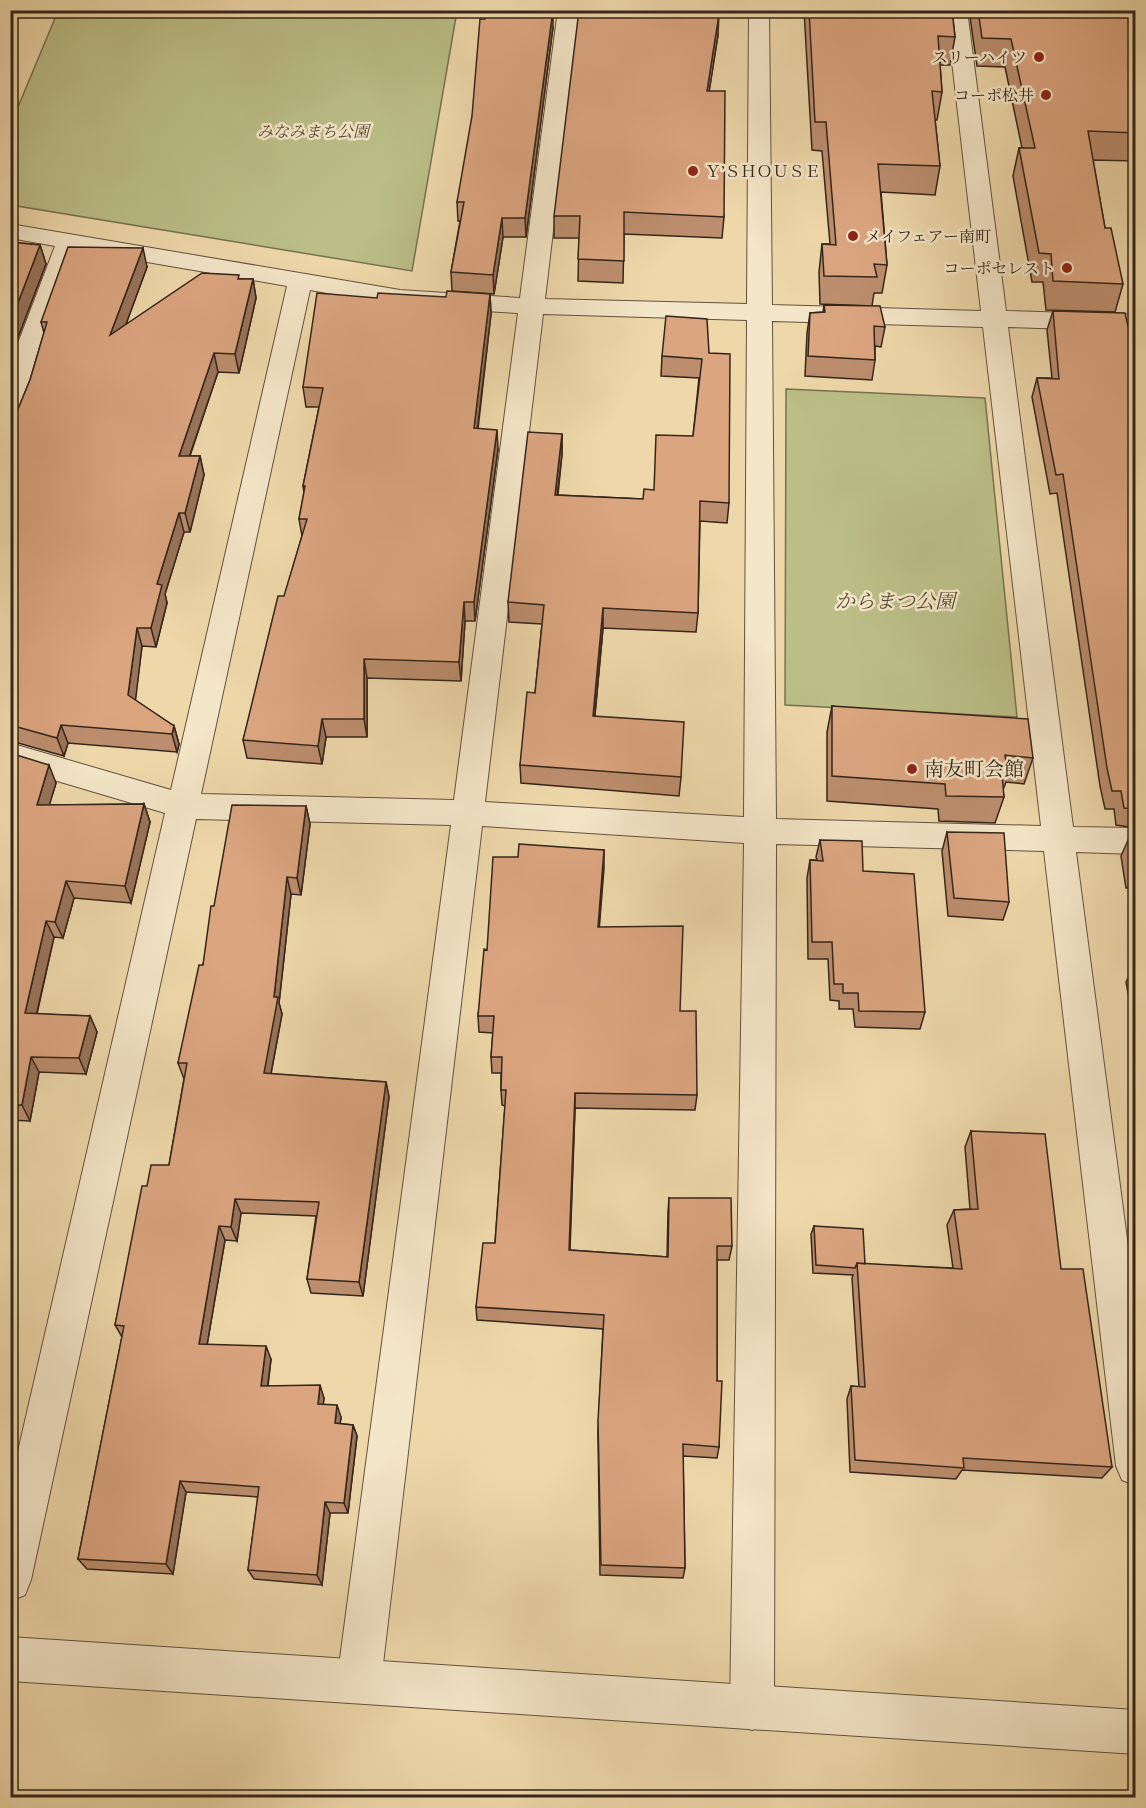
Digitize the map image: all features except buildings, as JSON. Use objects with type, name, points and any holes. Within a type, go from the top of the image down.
[{"type":"street","points":[[358,1681],[569,10]]},
{"type":"street","points":[[752,1708],[760,831],[759,10]]},
{"type":"street","points":[[956,10],[1136,1466]]},
{"type":"street","points":[[10,231],[400,298],[532,306],[1136,322]]},
{"type":"street","points":[[10,400],[69,240]]},
{"type":"street","points":[[10,1580],[300,281]]},
{"type":"street","points":[[10,755],[184,806],[468,813],[760,831],[1136,841]]},
{"type":"street","points":[[10,1659],[1136,1732]]},
{"type":"green space","name":"みなみまち公園","points":[[58,11],[457,11],[412,271],[11,205],[11,124]]},
{"type":"green space","name":"からまつ公園","points":[[786,389],[985,398],[1017,717],[785,705]]},
{"type":"place","name":"スリーハイツ","points":[[1039,57]]},
{"type":"place","name":"コーポ松井","points":[[1046,95]]},
{"type":"place","name":"Ｙ’ＳＨＯＵＳＥ","points":[[693,171]]},
{"type":"place","name":"メイフェアー南町","points":[[853,236]]},
{"type":"place","name":"コーポセレスト","points":[[1067,268]]},
{"type":"place","name":"南友町会館","points":[[912,769]]}]
